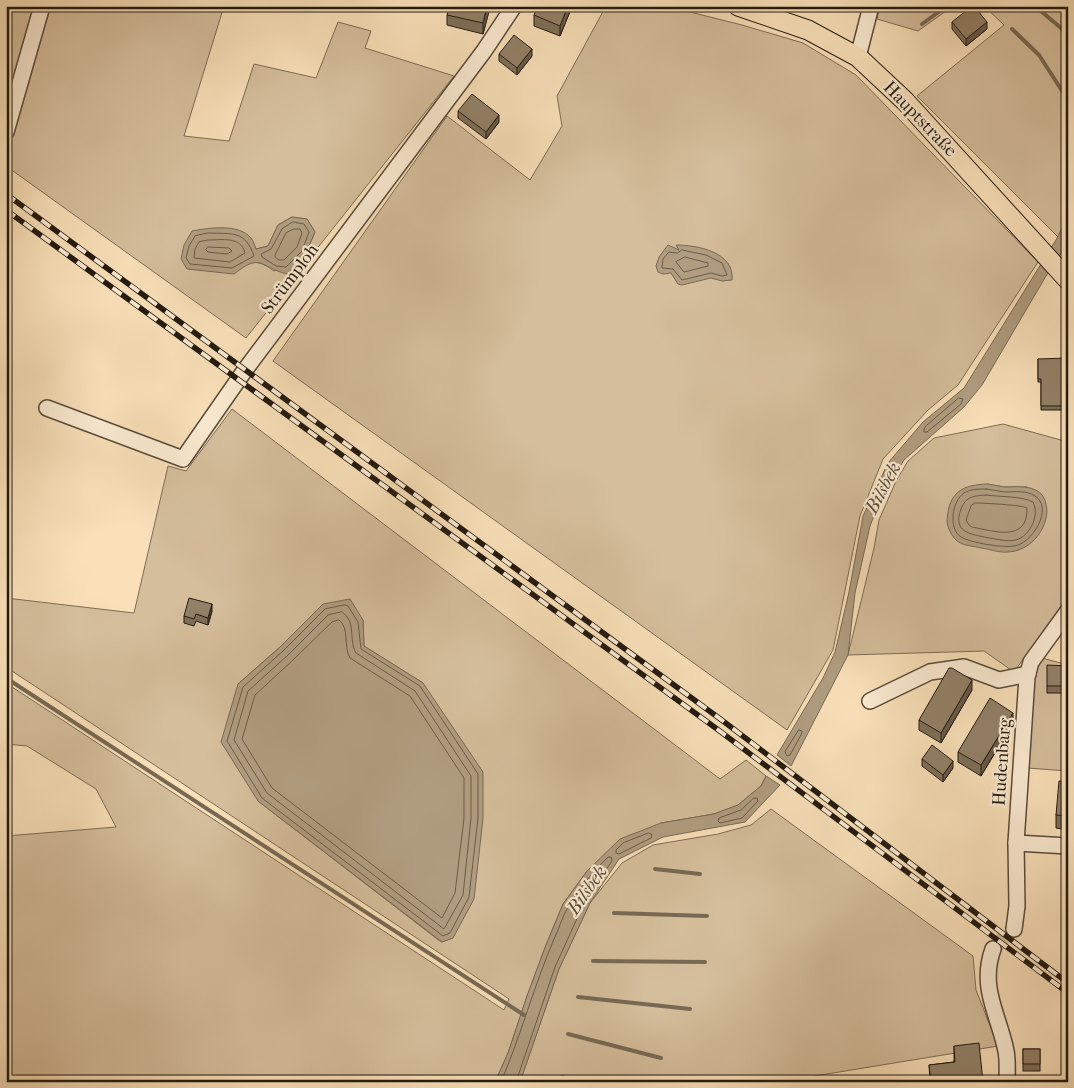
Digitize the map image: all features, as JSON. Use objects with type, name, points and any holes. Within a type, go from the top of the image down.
[{"type":"main road","name":"Hauptstraße","points":[[738,6],[808,30],[858,57],[905,101],[1068,280]]},
{"type":"street","points":[[6,132],[42,6]]},
{"type":"street","name":"Strümploh","points":[[47,408],[183,459],[245,370],[478,59],[514,6]]},
{"type":"street","points":[[858,57],[871,6]]},
{"type":"street","name":"Hudenbarg","points":[[1014,929],[1017,906],[1016,843],[1028,674],[1032,662],[1068,611]]},
{"type":"street","points":[[870,701],[930,672],[964,667],[999,680],[1028,674]]},
{"type":"street","points":[[1016,843],[1068,846]]},
{"type":"street","points":[[993,949],[990,958],[988,990],[1006,1052],[1007,1082]]},
{"type":"shaded area","points":[[6,6],[224,6],[184,136],[229,141],[254,64],[316,78],[338,22],[371,31],[365,48],[454,76],[246,338],[6,166]],"holes":[[[292,217],[307,219],[315,232],[306,253],[274,271],[262,264],[253,263],[233,273],[251,238],[256,249],[268,246],[278,225]]]},
{"type":"shaded area","points":[[606,6],[666,6],[803,43],[856,75],[1038,262],[958,385],[928,410],[883,459],[860,516],[833,650],[787,730],[273,361],[447,116],[530,180],[562,126],[557,96]]},
{"type":"shaded area","points":[[880,6],[953,6],[918,31],[877,19]]},
{"type":"shaded area","points":[[984,6],[1068,6],[1068,247],[917,96],[1004,25]]},
{"type":"shaded area","points":[[232,409],[720,779],[746,760],[766,776],[761,786],[738,805],[714,814],[661,823],[587,871],[563,904],[527,996],[508,1053],[495,1082],[6,1082],[6,836],[116,827],[96,789],[27,746],[6,744],[6,683],[504,1010],[509,999],[6,667],[6,598],[134,613],[168,466],[186,471]],"holes":[[[363,620],[364,646],[423,683],[453,938],[441,942],[258,801],[238,684],[280,647]]]},
{"type":"shaded area","points":[[1003,424],[1068,442],[1068,596],[1014,672],[984,651],[848,655],[879,520],[896,481],[908,461],[934,438]],"holes":[[[987,484],[1004,487],[1027,487],[947,519]]]},
{"type":"shaded area","points":[[1042,658],[1068,665],[1068,771],[1027,768],[1035,674]]},
{"type":"shaded area","points":[[771,809],[973,956],[976,990],[998,1046],[778,1082],[520,1082],[559,969],[590,903],[622,863],[653,845],[718,834],[751,825]]},
{"type":"water","name":"Bilsbek","points":[[1068,216],[1068,243],[1046,276],[982,385],[964,407],[904,460],[882,496],[870,526],[855,593],[848,655],[791,766],[777,755],[823,678],[835,652],[849,592],[863,516],[888,463],[923,422],[964,388],[1056,240]]},
{"type":"water","points":[[292,217],[307,219],[315,232],[306,253],[287,274],[256,262],[243,267],[234,274],[187,269],[181,259],[184,245],[192,231],[223,228],[239,230],[251,238],[256,249],[268,246],[278,225]]},
{"type":"water","points":[[668,245],[679,250],[676,245],[713,252],[727,263],[731,270],[732,280],[722,281],[711,278],[682,285],[678,284],[671,273],[663,274],[658,272],[656,266],[659,257]]},
{"type":"water","points":[[987,484],[1005,487],[1027,487],[1039,492],[1043,496],[1047,507],[1046,520],[1035,540],[1016,551],[1001,552],[965,545],[952,536],[947,520],[948,510],[954,497],[964,488]]},
{"type":"water","points":[[350,599],[363,620],[364,646],[423,683],[483,772],[483,818],[474,899],[453,938],[442,942],[258,801],[221,742],[238,684],[280,647],[323,604]]},
{"type":"water","name":"Bilsbek","points":[[766,776],[780,785],[745,822],[663,837],[619,859],[590,903],[559,969],[520,1082],[495,1082],[508,1053],[527,996],[563,904],[587,871],[620,839],[661,823],[714,814],[738,805],[761,786]]},
{"type":"building","points":[[449,6],[487,6],[483,23],[447,15]]},
{"type":"building","points":[[537,6],[568,6],[560,26],[534,15]]},
{"type":"building","points":[[972,6],[987,22],[966,39],[952,22]]},
{"type":"building","points":[[514,35],[532,49],[517,68],[499,54]]},
{"type":"building","points":[[472,94],[499,115],[486,132],[458,111]]},
{"type":"building","points":[[1067,358],[1068,406],[1041,406],[1041,379],[1038,379],[1038,359]]},
{"type":"building","points":[[6,429],[10,430],[6,440]]},
{"type":"building","points":[[189,598],[212,604],[208,618],[196,614],[194,619],[184,616]]},
{"type":"building","points":[[1047,665],[1068,666],[1068,686],[1047,686]]},
{"type":"building","points":[[949,668],[972,680],[941,733],[919,720]]},
{"type":"building","points":[[990,698],[1013,713],[981,765],[958,752]]},
{"type":"building","points":[[932,745],[953,761],[943,775],[922,759]]},
{"type":"building","points":[[1059,781],[1068,782],[1068,816],[1056,815]]},
{"type":"building","points":[[979,1043],[983,1082],[931,1082],[929,1065],[955,1062],[954,1046]]},
{"type":"building","points":[[1023,1049],[1040,1049],[1040,1064],[1023,1064]]},
{"type":"waterway","points":[[922,24],[947,6]]},
{"type":"waterway","points":[[1035,6],[1068,34]]},
{"type":"waterway","points":[[1012,29],[1039,55],[1068,100]]},
{"type":"waterway","points":[[6,678],[524,1015]]},
{"type":"waterway","points":[[655,869],[700,874]]},
{"type":"waterway","points":[[614,913],[707,916]]},
{"type":"waterway","points":[[593,961],[705,962]]},
{"type":"waterway","points":[[578,997],[690,1009]]},
{"type":"waterway","points":[[568,1034],[661,1058]]},
{"type":"waterway","points":[[562,1077],[576,1082]]},
{"type":"tunnel","points":[[993,949],[1014,929]]},
{"type":"railway","points":[[6,194],[723,721],[1068,983]]},
{"type":"railway","points":[[6,210],[717,729],[1068,993]]}]
